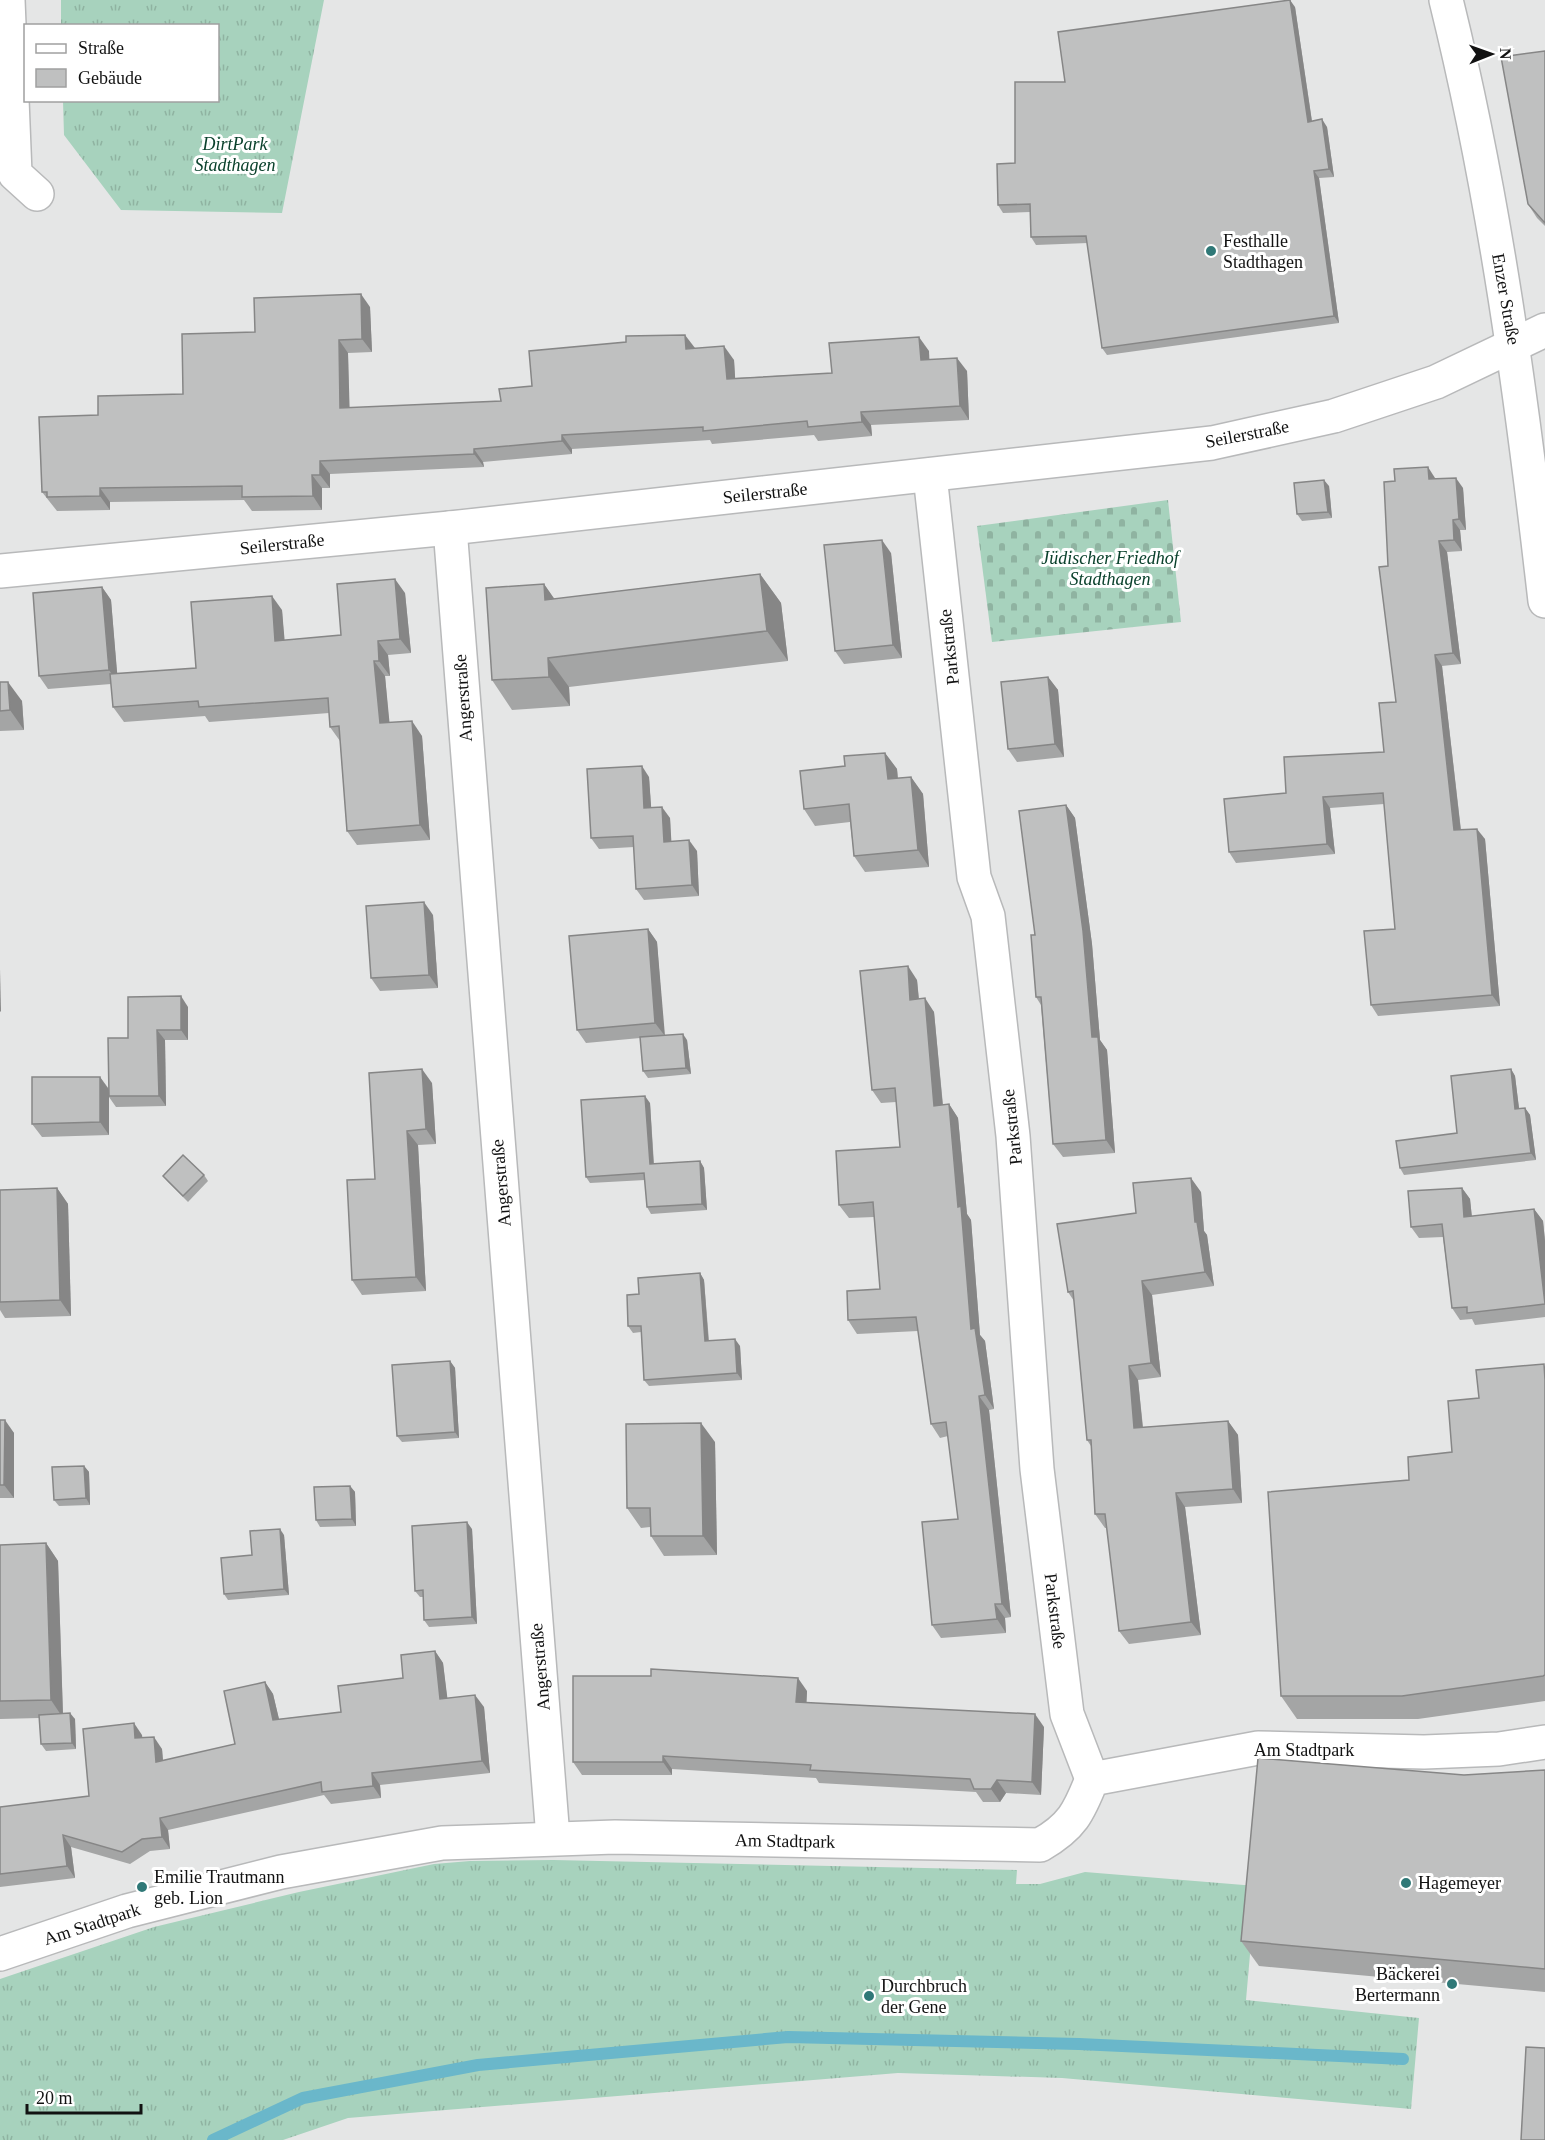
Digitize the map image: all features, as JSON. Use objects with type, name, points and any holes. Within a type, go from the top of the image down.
[{"type":"street","points":[[8,0],[15,174],[37,194]]},
{"type":"street","name":"Enzer Straße","points":[[1446,0],[1467,83],[1514,345],[1545,601]]},
{"type":"street","name":"Seilerstraße","points":[[0,571],[450,528],[1212,443],[1334,416],[1436,382],[1545,330]]},
{"type":"street","name":"Parkstraße","points":[[930,475],[974,877],[988,916],[1014,1136],[1037,1469],[1067,1714],[1092,1779]]},
{"type":"street","name":"Angerstraße","points":[[450,528],[553,1838]]},
{"type":"street","name":"Am Stadtpark","points":[[0,1954],[127,1911],[281,1872],[442,1843],[553,1838],[1040,1845],[1063,1832],[1073,1819],[1092,1779],[1258,1748],[1424,1752],[1499,1749],[1545,1742]]},
{"type":"green space","name":"DirtPark Stadthagen","points":[[61,0],[324,0],[282,213],[121,210],[64,135],[63,102],[219,102],[219,24],[61,24]]},
{"type":"green space","name":"Jüdischer Friedhof Stadthagen","points":[[1168,500],[1181,622],[992,642],[977,526]]},
{"type":"green space","points":[[553,1860],[1017,1870],[1016,1884],[1040,1884],[1085,1872],[1256,1886],[1246,2000],[1419,2018],[1411,2109],[1062,2078],[898,2073],[348,2118],[283,2140],[0,2140],[0,1979],[154,1927],[299,1892],[434,1864]]},
{"type":"building","name":"Festhalle Stadthagen","points":[[1290,0],[1308,122],[1322,119],[1329,169],[1314,171],[1334,316],[1102,348],[1086,236],[1031,237],[1030,204],[998,205],[997,164],[1015,163],[1015,82],[1065,82],[1058,32]]},
{"type":"building","points":[[1545,51],[1545,223],[1528,204],[1501,57]]},
{"type":"building","points":[[361,294],[362,339],[339,340],[340,408],[501,401],[499,389],[532,386],[529,351],[626,342],[626,336],[685,335],[686,349],[724,346],[727,379],[832,373],[829,343],[919,337],[921,360],[957,358],[960,406],[861,412],[862,422],[808,427],[807,421],[703,431],[703,427],[562,435],[562,441],[474,449],[474,454],[320,461],[320,475],[312,475],[313,496],[242,497],[242,486],[100,488],[100,496],[47,497],[47,492],[42,492],[39,417],[98,415],[98,396],[183,394],[182,334],[255,332],[254,298]]},
{"type":"building","points":[[1428,467],[1429,479],[1456,478],[1459,519],[1453,520],[1454,540],[1439,541],[1453,653],[1435,655],[1454,830],[1477,829],[1492,995],[1371,1005],[1364,931],[1395,929],[1383,793],[1323,797],[1327,844],[1229,852],[1224,799],[1286,793],[1284,757],[1384,752],[1379,703],[1396,702],[1379,567],[1388,566],[1384,482],[1395,481],[1394,469]]},
{"type":"building","points":[[1324,480],[1328,512],[1297,514],[1294,483]]},
{"type":"building","points":[[882,540],[893,645],[835,651],[824,545]]},
{"type":"building","points":[[760,574],[767,631],[548,658],[549,677],[492,680],[486,588],[544,584],[545,600]]},
{"type":"building","points":[[395,579],[400,639],[378,641],[379,661],[374,661],[380,723],[412,721],[420,825],[347,831],[339,726],[330,727],[328,698],[199,707],[198,701],[113,707],[110,674],[196,668],[191,602],[272,596],[275,641],[341,635],[337,584]]},
{"type":"building","points":[[102,587],[109,670],[39,676],[33,593]]},
{"type":"building","points":[[1048,677],[1055,744],[1008,749],[1001,682]]},
{"type":"building","points":[[0,682],[8,682],[10,710],[0,711]]},
{"type":"building","points":[[885,753],[888,779],[911,777],[918,850],[854,856],[849,804],[804,809],[800,771],[845,766],[844,756]]},
{"type":"building","points":[[642,766],[644,808],[662,807],[664,842],[689,840],[692,885],[636,889],[633,836],[591,838],[587,769]]},
{"type":"building","points":[[1066,805],[1083,931],[1092,1037],[1098,1037],[1106,1140],[1053,1144],[1041,997],[1036,997],[1031,935],[1035,935],[1019,811]]},
{"type":"building","points":[[424,902],[429,975],[371,978],[366,906]]},
{"type":"building","points":[[648,929],[655,1023],[577,1030],[569,936]]},
{"type":"building","points":[[908,966],[910,1000],[925,998],[934,1106],[949,1104],[958,1207],[961,1206],[971,1329],[975,1328],[985,1395],[979,1396],[1002,1604],[995,1604],[997,1619],[932,1625],[922,1522],[958,1519],[946,1422],[931,1424],[916,1317],[848,1320],[847,1291],[880,1289],[873,1202],[839,1205],[836,1151],[900,1147],[895,1088],[872,1090],[860,971]]},
{"type":"building","points":[[181,996],[181,1030],[157,1030],[159,1096],[109,1096],[108,1038],[128,1038],[128,997]]},
{"type":"building","points":[[683,1034],[686,1068],[643,1071],[640,1037]]},
{"type":"building","points":[[422,1069],[426,1129],[407,1131],[416,1277],[352,1280],[347,1180],[375,1179],[369,1073]]},
{"type":"building","points":[[1511,1069],[1515,1109],[1525,1108],[1531,1153],[1400,1168],[1396,1141],[1457,1133],[1451,1076]]},
{"type":"building","points":[[32,1077],[100,1077],[100,1122],[32,1124]]},
{"type":"building","points":[[645,1096],[650,1164],[700,1161],[702,1204],[647,1207],[644,1173],[586,1177],[581,1100]]},
{"type":"building","points":[[183,1155],[204,1175],[183,1196],[163,1176]]},
{"type":"building","points":[[1191,1178],[1195,1222],[1197,1222],[1205,1272],[1142,1281],[1151,1363],[1129,1366],[1134,1428],[1228,1421],[1233,1489],[1176,1493],[1191,1622],[1119,1631],[1105,1514],[1095,1514],[1091,1440],[1087,1440],[1073,1291],[1068,1292],[1057,1224],[1136,1213],[1133,1183]]},
{"type":"building","points":[[57,1188],[60,1300],[0,1302],[0,1190]]},
{"type":"building","points":[[1462,1188],[1464,1217],[1534,1209],[1545,1304],[1467,1313],[1467,1307],[1452,1308],[1442,1224],[1411,1227],[1408,1191]]},
{"type":"building","points":[[700,1273],[705,1341],[735,1339],[737,1373],[644,1380],[641,1326],[628,1326],[627,1295],[639,1294],[638,1278]]},
{"type":"building","points":[[450,1361],[455,1432],[397,1436],[392,1365]]},
{"type":"building","points":[[1544,1364],[1545,1675],[1402,1696],[1281,1696],[1268,1492],[1409,1480],[1408,1457],[1452,1452],[1448,1401],[1479,1398],[1476,1370]]},
{"type":"building","points":[[0,1420],[5,1420],[4,1485],[0,1485]]},
{"type":"building","points":[[701,1423],[703,1536],[651,1536],[650,1508],[627,1508],[626,1424]]},
{"type":"building","points":[[84,1466],[86,1498],[54,1500],[52,1467]]},
{"type":"building","points":[[350,1486],[352,1519],[316,1520],[314,1487]]},
{"type":"building","points":[[467,1522],[472,1617],[424,1620],[423,1590],[415,1591],[412,1526]]},
{"type":"building","points":[[280,1529],[284,1589],[224,1594],[221,1558],[252,1555],[250,1531]]},
{"type":"building","points":[[46,1543],[51,1700],[0,1701],[0,1545]]},
{"type":"building","points":[[435,1651],[440,1699],[475,1695],[482,1761],[372,1773],[373,1786],[322,1792],[321,1782],[160,1818],[162,1837],[142,1839],[122,1852],[63,1835],[67,1866],[0,1874],[0,1807],[89,1796],[83,1729],[134,1723],[135,1738],[154,1737],[156,1762],[235,1744],[224,1691],[265,1682],[273,1720],[341,1712],[338,1686],[403,1678],[401,1655]]},
{"type":"building","points":[[651,1669],[798,1678],[796,1702],[1035,1714],[1032,1782],[997,1780],[991,1789],[974,1789],[970,1779],[810,1770],[811,1765],[663,1756],[663,1762],[573,1762],[573,1676],[651,1676]]},
{"type":"building","points":[[70,1713],[72,1743],[41,1744],[39,1715]]},
{"type":"building","name":"Hagemeyer","points":[[1258,1758],[1464,1775],[1545,1770],[1545,1969],[1241,1941]]},
{"type":"building","points":[[1526,2047],[1545,2048],[1545,2140],[1521,2140]]},
{"type":"waterway","points":[[213,2140],[303,2098],[478,2065],[788,2037],[1079,2044],[1403,2059]]},
{"type":"place","name":"Festhalle Stadthagen","points":[[1211,251]]},
{"type":"place","name":"Hagemeyer","points":[[1406,1883]]},
{"type":"place","name":"Emilie Trautmann geb. Lion","points":[[142,1887]]},
{"type":"place","name":"Bäckerei Bertermann","points":[[1452,1984]]},
{"type":"place","name":"Durchbruch der Gene","points":[[869,1996]]}]
